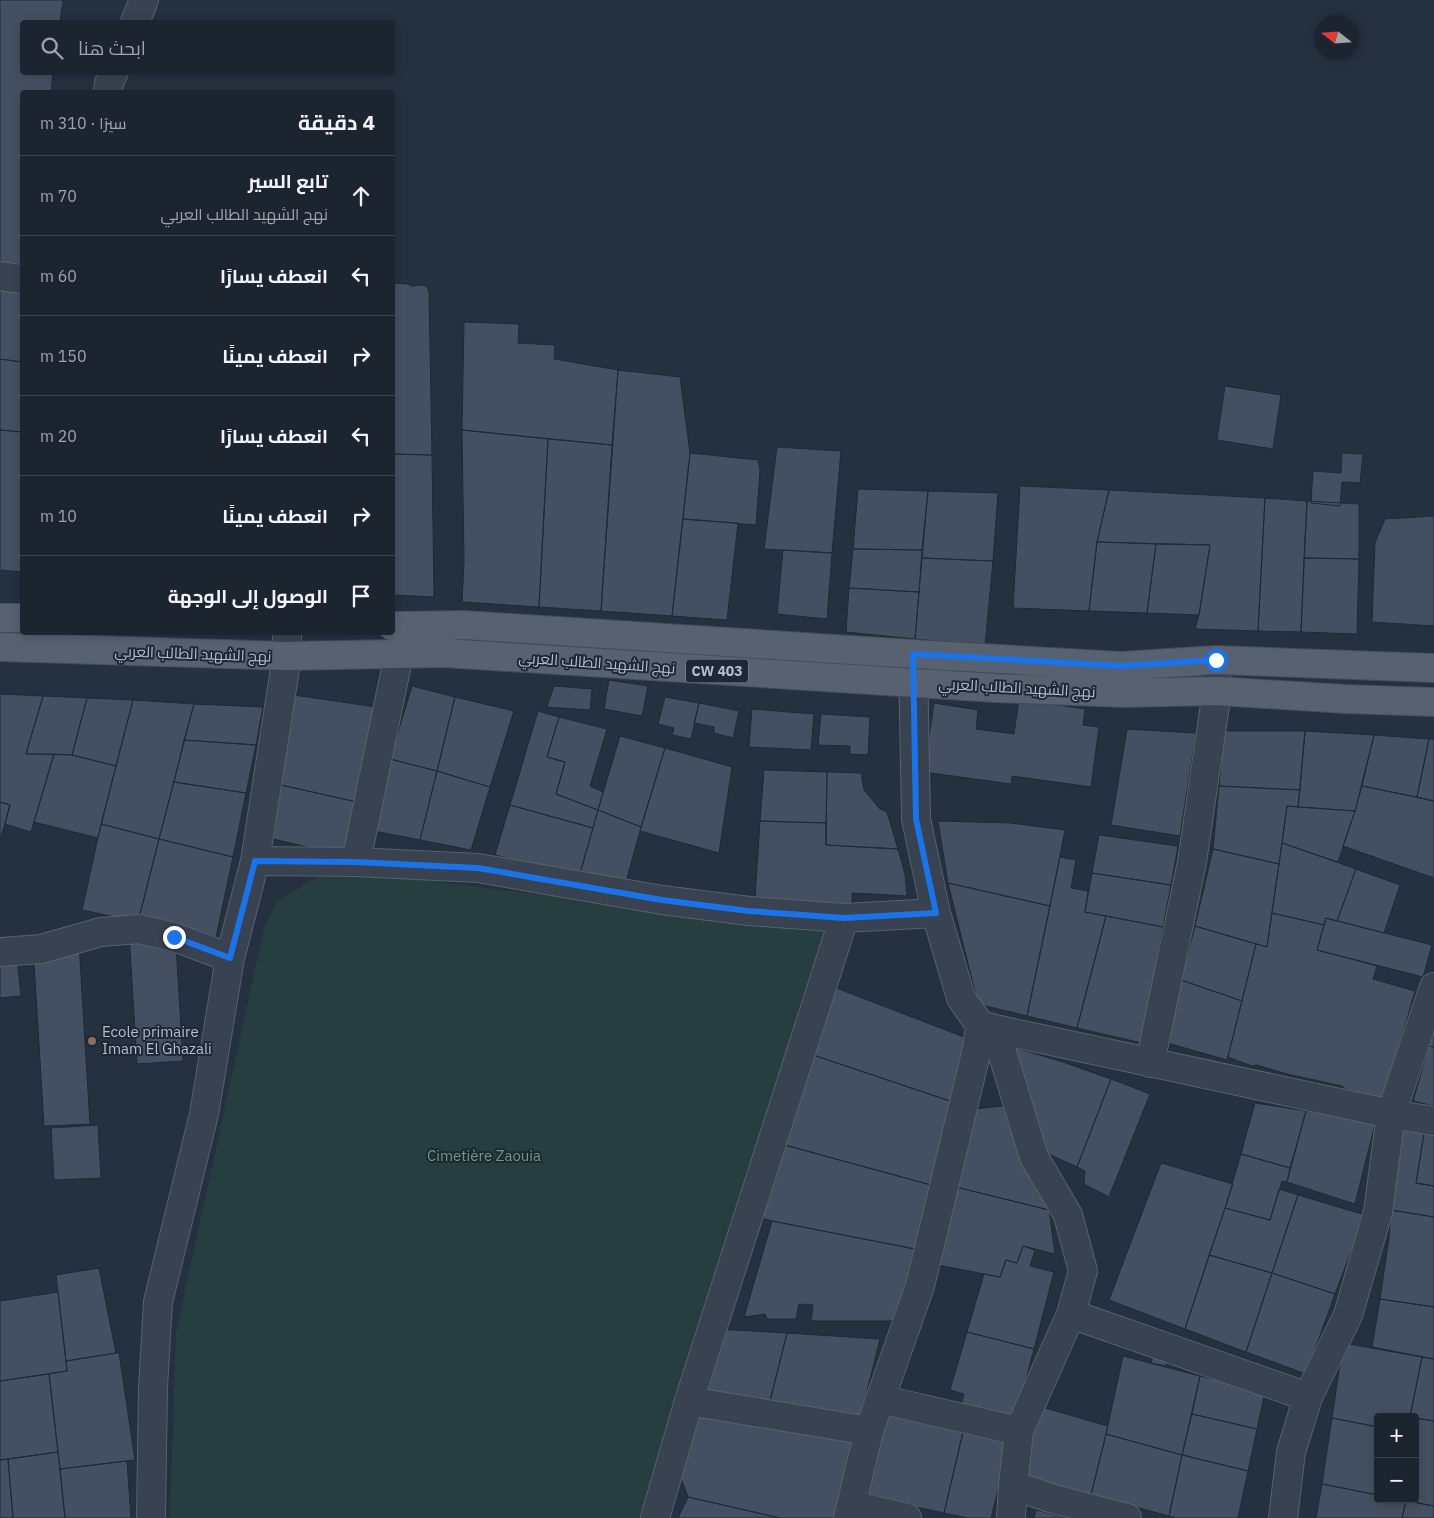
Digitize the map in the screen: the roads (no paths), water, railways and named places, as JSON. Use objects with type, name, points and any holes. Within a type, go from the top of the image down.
[{"type":"main road","points":[[0,618],[20,618]]},
{"type":"main road","name":"نهج الشهيد الطالب العربي","points":[[395,626],[465,625],[1121,666],[1216,660],[1434,668]]},
{"type":"main road","name":"نهج الشهيد الطالب العربي","points":[[0,647],[287,644],[399,654],[444,653],[914,683],[1123,694],[1217,691],[1434,702]]},
{"type":"street","points":[[136,20],[144,0]]},
{"type":"street","points":[[108,90],[113,75]]},
{"type":"street","points":[[0,276],[20,279]]},
{"type":"street","points":[[151,1518],[153,1387],[158,1302],[204,1114],[230,958],[255,861],[287,644]]},
{"type":"street","points":[[356,862],[399,654]]},
{"type":"street","points":[[913,654],[916,819],[936,913],[961,998],[987,1027],[1034,1157],[1068,1215],[1083,1271],[1071,1314],[1019,1431],[1011,1518]]},
{"type":"street","points":[[1150,1064],[1192,862],[1217,691],[1216,660]]},
{"type":"street","points":[[255,861],[356,862],[478,868],[662,900],[749,911],[844,918],[936,913]]},
{"type":"street","points":[[655,1518],[689,1401],[844,918]]},
{"type":"street","points":[[0,952],[41,949],[101,932],[139,929],[174,937],[230,958]]},
{"type":"street","points":[[1283,1518],[1291,1452],[1308,1397],[1348,1315],[1378,1212],[1391,1114],[1434,987]]},
{"type":"street","points":[[987,1027],[1150,1064],[1391,1114],[1434,1121]]},
{"type":"street","points":[[907,1518],[849,1512],[869,1431],[920,1286],[977,1049],[987,1027]]},
{"type":"street","points":[[1071,1314],[1308,1397]]},
{"type":"street","points":[[880,1399],[1019,1431]]},
{"type":"street","points":[[689,1401],[869,1431]]},
{"type":"street","points":[[1013,1485],[1050,1498],[1123,1518]]},
{"type":"place","name":"Ecole primaire Imam El Ghazali","points":[[92,1041]]},
{"type":"park label","name":"Cimetière Zaouia","points":[[484,1156]]}]
